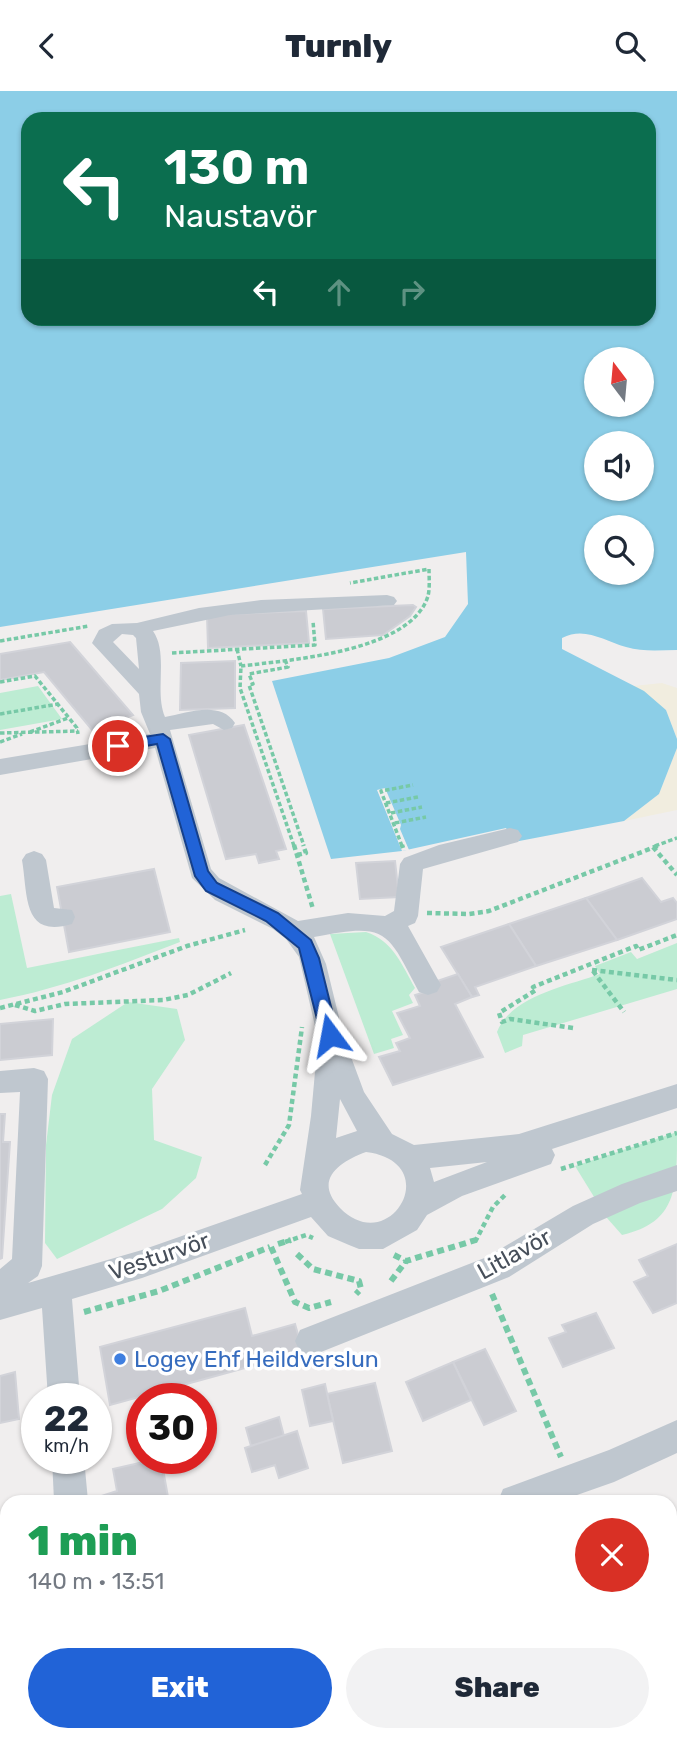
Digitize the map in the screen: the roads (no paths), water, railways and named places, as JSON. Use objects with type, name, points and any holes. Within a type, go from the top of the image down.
[{"type":"street","points":[[149,692],[102,643],[112,630],[126,627],[138,629],[171,618],[229,609],[387,601]]},
{"type":"street","points":[[138,629],[146,636],[149,692],[201,872],[211,887],[272,917],[305,944],[330,1035],[356,1108],[382,1142]]},
{"type":"street","points":[[0,767],[80,742],[160,732],[209,716],[219,717],[224,723]]},
{"type":"street","points":[[386,927],[405,916],[412,864],[510,836]]},
{"type":"street","points":[[34,860],[43,914],[48,918],[62,917]]},
{"type":"street","points":[[293,932],[357,922],[386,927],[399,933],[428,985]]},
{"type":"street","points":[[330,1035],[325,1116],[316,1188],[324,1216],[337,1227],[352,1234],[370,1236],[387,1233],[402,1226],[419,1205],[452,1187],[514,1163],[677,1112]]},
{"type":"street","points":[[0,1082],[34,1079],[27,1266],[0,1287]]},
{"type":"street","points":[[410,1158],[519,1146],[677,1096]]},
{"type":"street","points":[[316,1188],[323,1160],[335,1150],[349,1143],[366,1140],[382,1142],[410,1158],[421,1181],[419,1205]]},
{"type":"street","name":"Litlavör","points":[[311,1341],[498,1267],[583,1215],[632,1193],[677,1178]]},
{"type":"street","name":"Vesturvör","points":[[0,1306],[142,1264],[316,1188]]},
{"type":"street","points":[[56,1290],[63,1383]]},
{"type":"street","points":[[532,1495],[614,1465],[677,1436]]},
{"type":"street","points":[[69,1474],[71,1495]]},
{"type":"water","points":[[0,91],[677,91],[677,650],[632,649],[579,633],[562,638],[562,649],[644,691],[666,710],[677,739],[677,748],[659,794],[624,821],[514,842],[506,828],[402,851],[331,859],[272,681],[389,658],[445,637],[468,604],[466,552],[0,627]]},
{"type":"place","name":"Logey Ehf Heildverslun","points":[[120,1359]]}]
